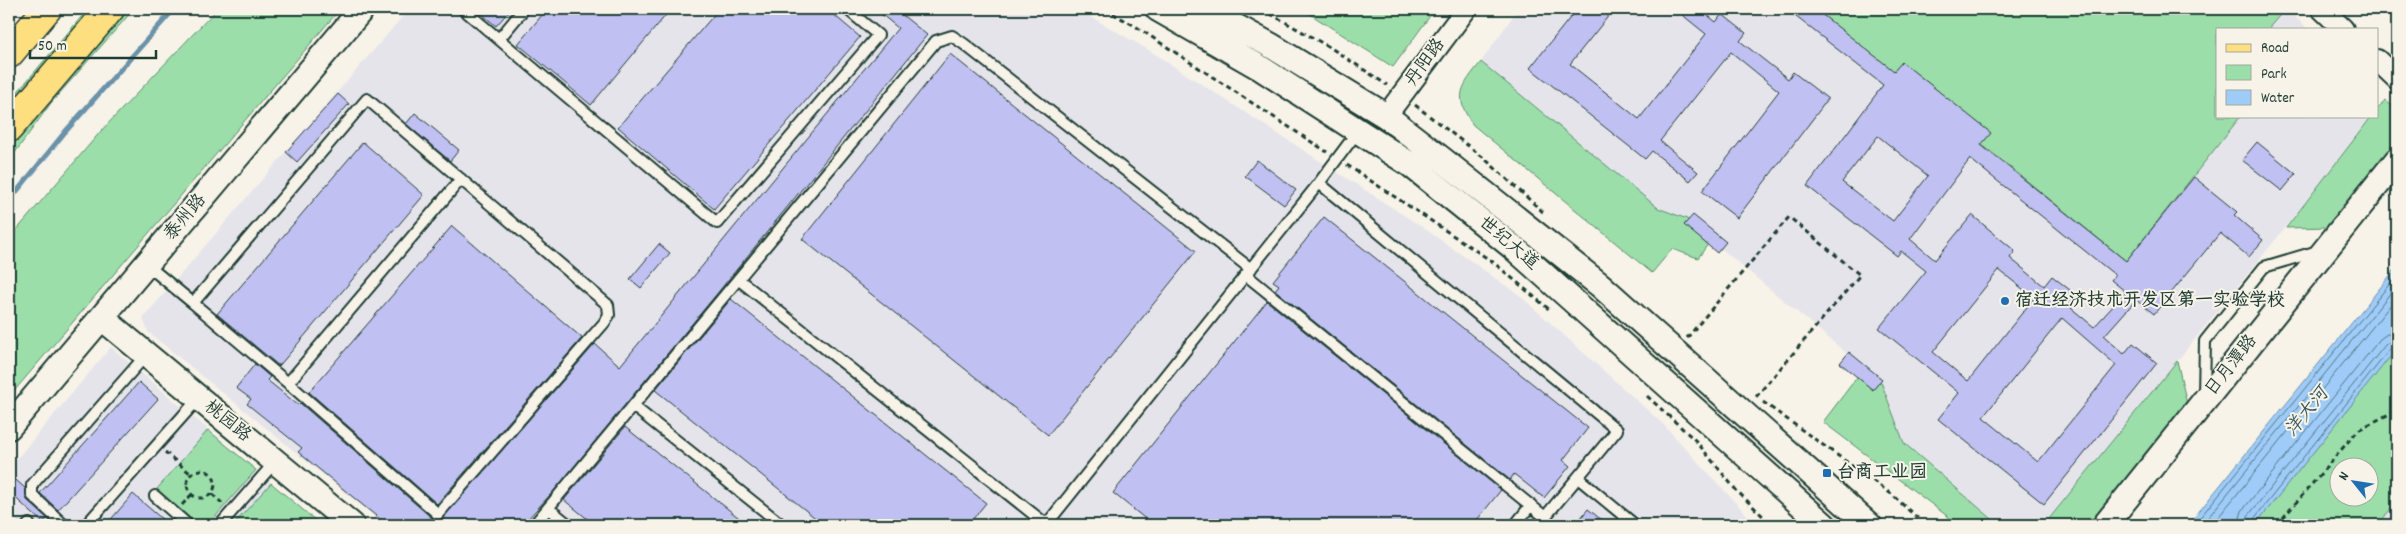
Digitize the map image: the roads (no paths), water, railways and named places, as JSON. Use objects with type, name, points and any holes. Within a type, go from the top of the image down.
[{"type":"main road","points":[[9,54],[47,9]]},
{"type":"main road","points":[[9,128],[110,9]]},
{"type":"street","name":"泰州路","points":[[9,427],[362,9]]},
{"type":"street","name":"世纪大道","points":[[1158,9],[1259,67],[1411,165],[1514,248],[1824,525]]},
{"type":"street","name":"世纪大道","points":[[1204,9],[1270,45],[1386,116],[1600,285],[1868,525]]},
{"type":"street","name":"丹阳路","points":[[1386,116],[1466,9]]},
{"type":"street","points":[[2322,9],[2342,28]]},
{"type":"street","points":[[2378,61],[2397,79]]},
{"type":"street","name":"日月潭路","points":[[2105,525],[2397,160]]},
{"type":"street","name":"桃园路","points":[[102,318],[345,523]]},
{"type":"lane","points":[[463,9],[717,223],[878,35],[847,9]]},
{"type":"lane","points":[[499,39],[524,9]]},
{"type":"lane","points":[[534,525],[936,41],[952,36],[1248,272],[1545,517],[1617,430],[1319,183]]},
{"type":"lane","points":[[147,265],[288,383],[438,514],[604,324],[609,315],[608,305],[367,99],[193,303]]},
{"type":"lane","points":[[738,279],[1046,525],[1319,183],[1358,131]]},
{"type":"lane","points":[[288,383],[461,179]]},
{"type":"lane","points":[[2204,401],[2205,341],[2264,266],[2325,249]]},
{"type":"lane","points":[[64,525],[32,494],[32,485],[146,355]]},
{"type":"lane","points":[[86,525],[198,399]]},
{"type":"lane","points":[[633,406],[782,525]]},
{"type":"lane","points":[[220,525],[275,462]]},
{"type":"lane","points":[[1578,478],[1635,525]]},
{"type":"lane","points":[[155,496],[188,525]]},
{"type":"lane","points":[[1515,525],[1531,505]]},
{"type":"lane","points":[[548,508],[569,525]]},
{"type":"water","name":"洋大河","points":[[2397,267],[2397,348],[2255,525],[2188,525]]},
{"type":"waterway","points":[[9,201],[65,132],[174,9]]},
{"type":"place","name":"宿迁经济技术开发区第一实验学校","points":[[2005,301]]},
{"type":"place","name":"台商工业园","points":[[1827,473]]}]
